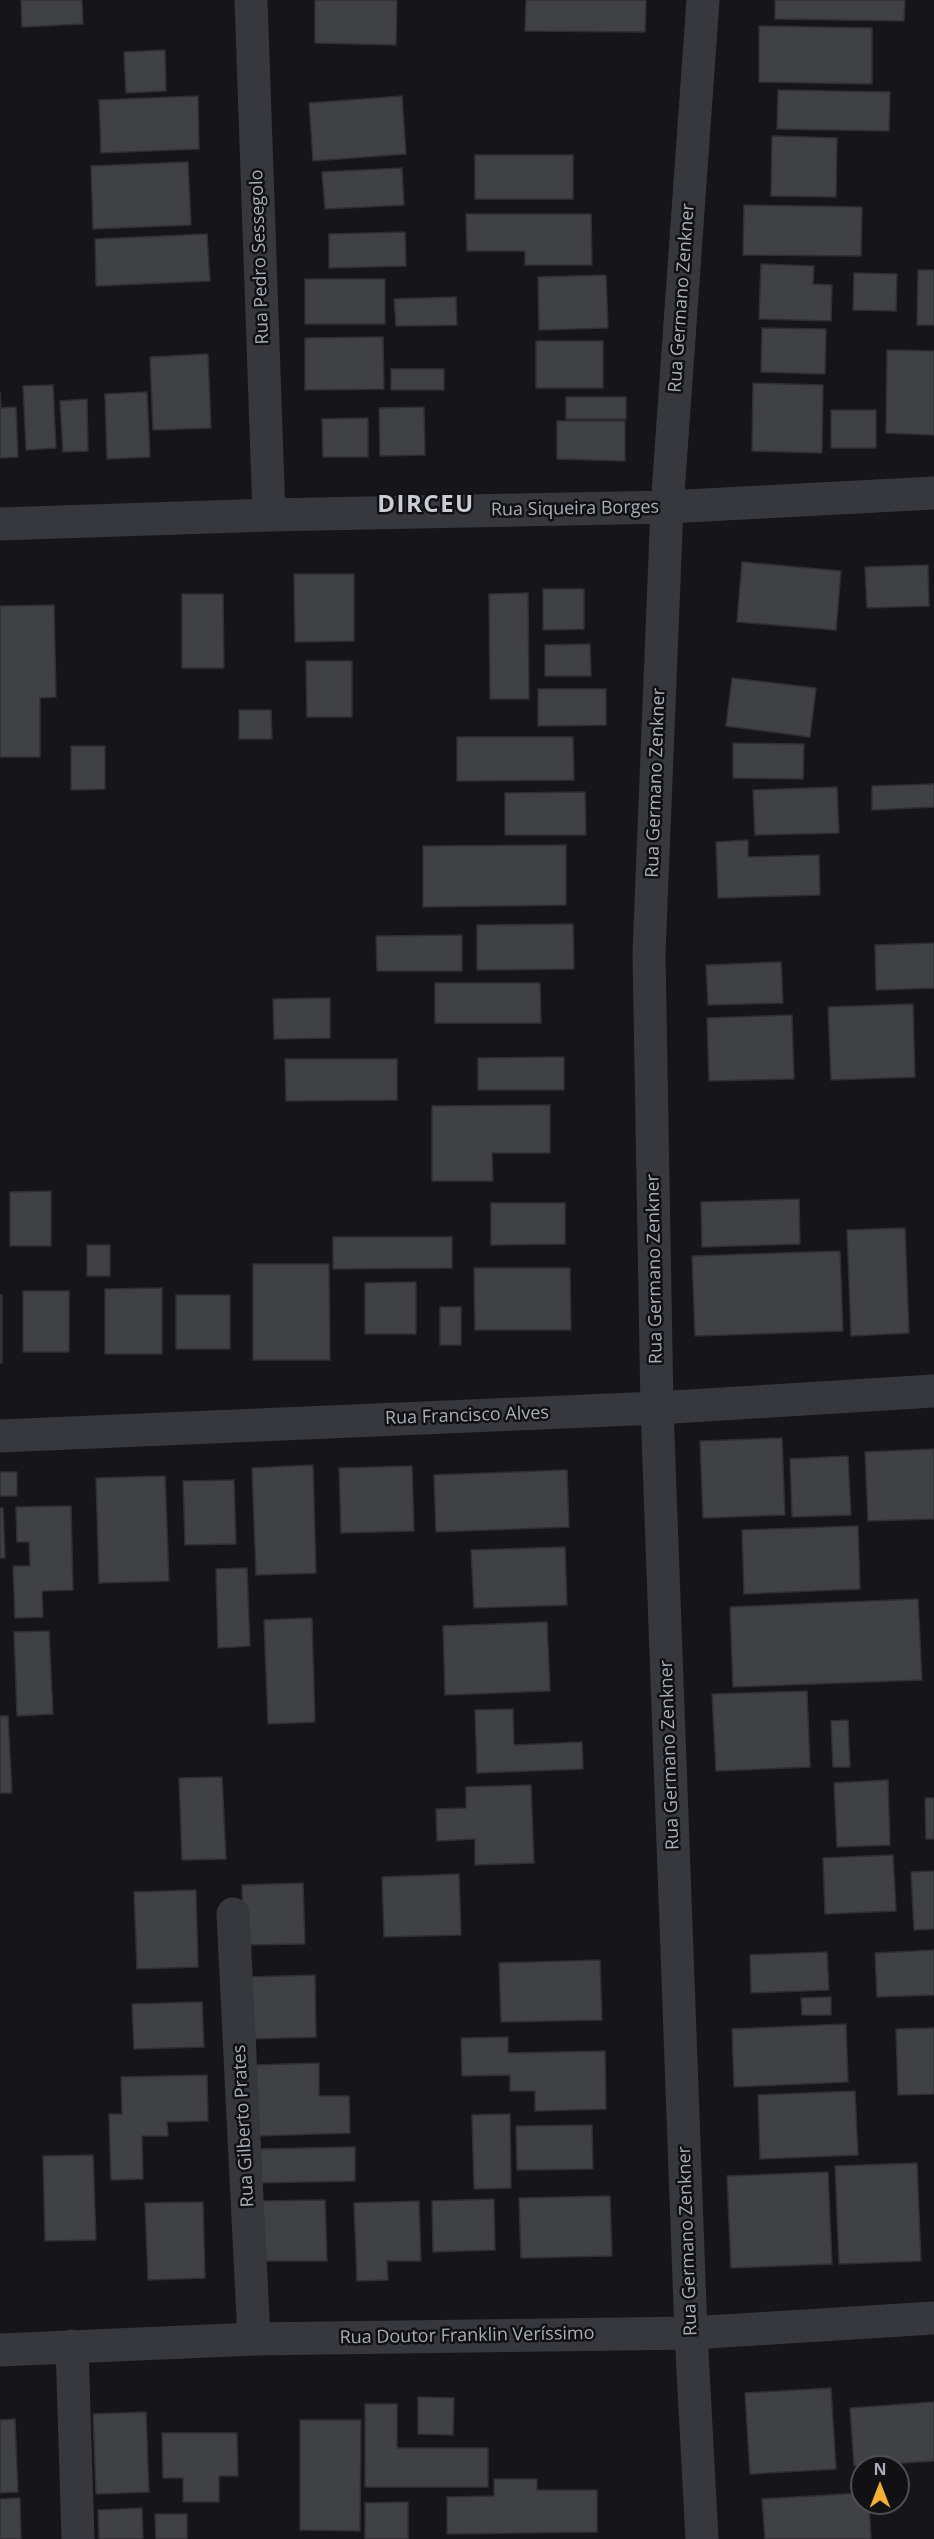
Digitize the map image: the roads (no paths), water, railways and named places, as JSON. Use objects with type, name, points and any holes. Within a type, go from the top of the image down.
[{"type":"street","name":"Rua Pedro Sessegolo","points":[[251,0],[269,515]]},
{"type":"street","name":"Rua Germano Zenkner","points":[[702,2539],[691,2333],[657,1408],[649,953],[667,507],[703,0]]},
{"type":"street","name":"Rua Siqueira Borges","points":[[0,524],[269,515],[667,507],[934,493]]},
{"type":"street","name":"Rua Francisco Alves","points":[[0,1436],[657,1408],[934,1391]]},
{"type":"street","name":"Rua Gilberto Prates","points":[[233,1914],[254,2339]]},
{"type":"street","name":"Rua Doutor Franklin Veríssimo","points":[[0,2350],[254,2339],[691,2333],[934,2318]]},
{"type":"street","points":[[72,2346],[78,2539]]},
{"type":"district","name":"DIRCEU","points":[[426,505]]}]
